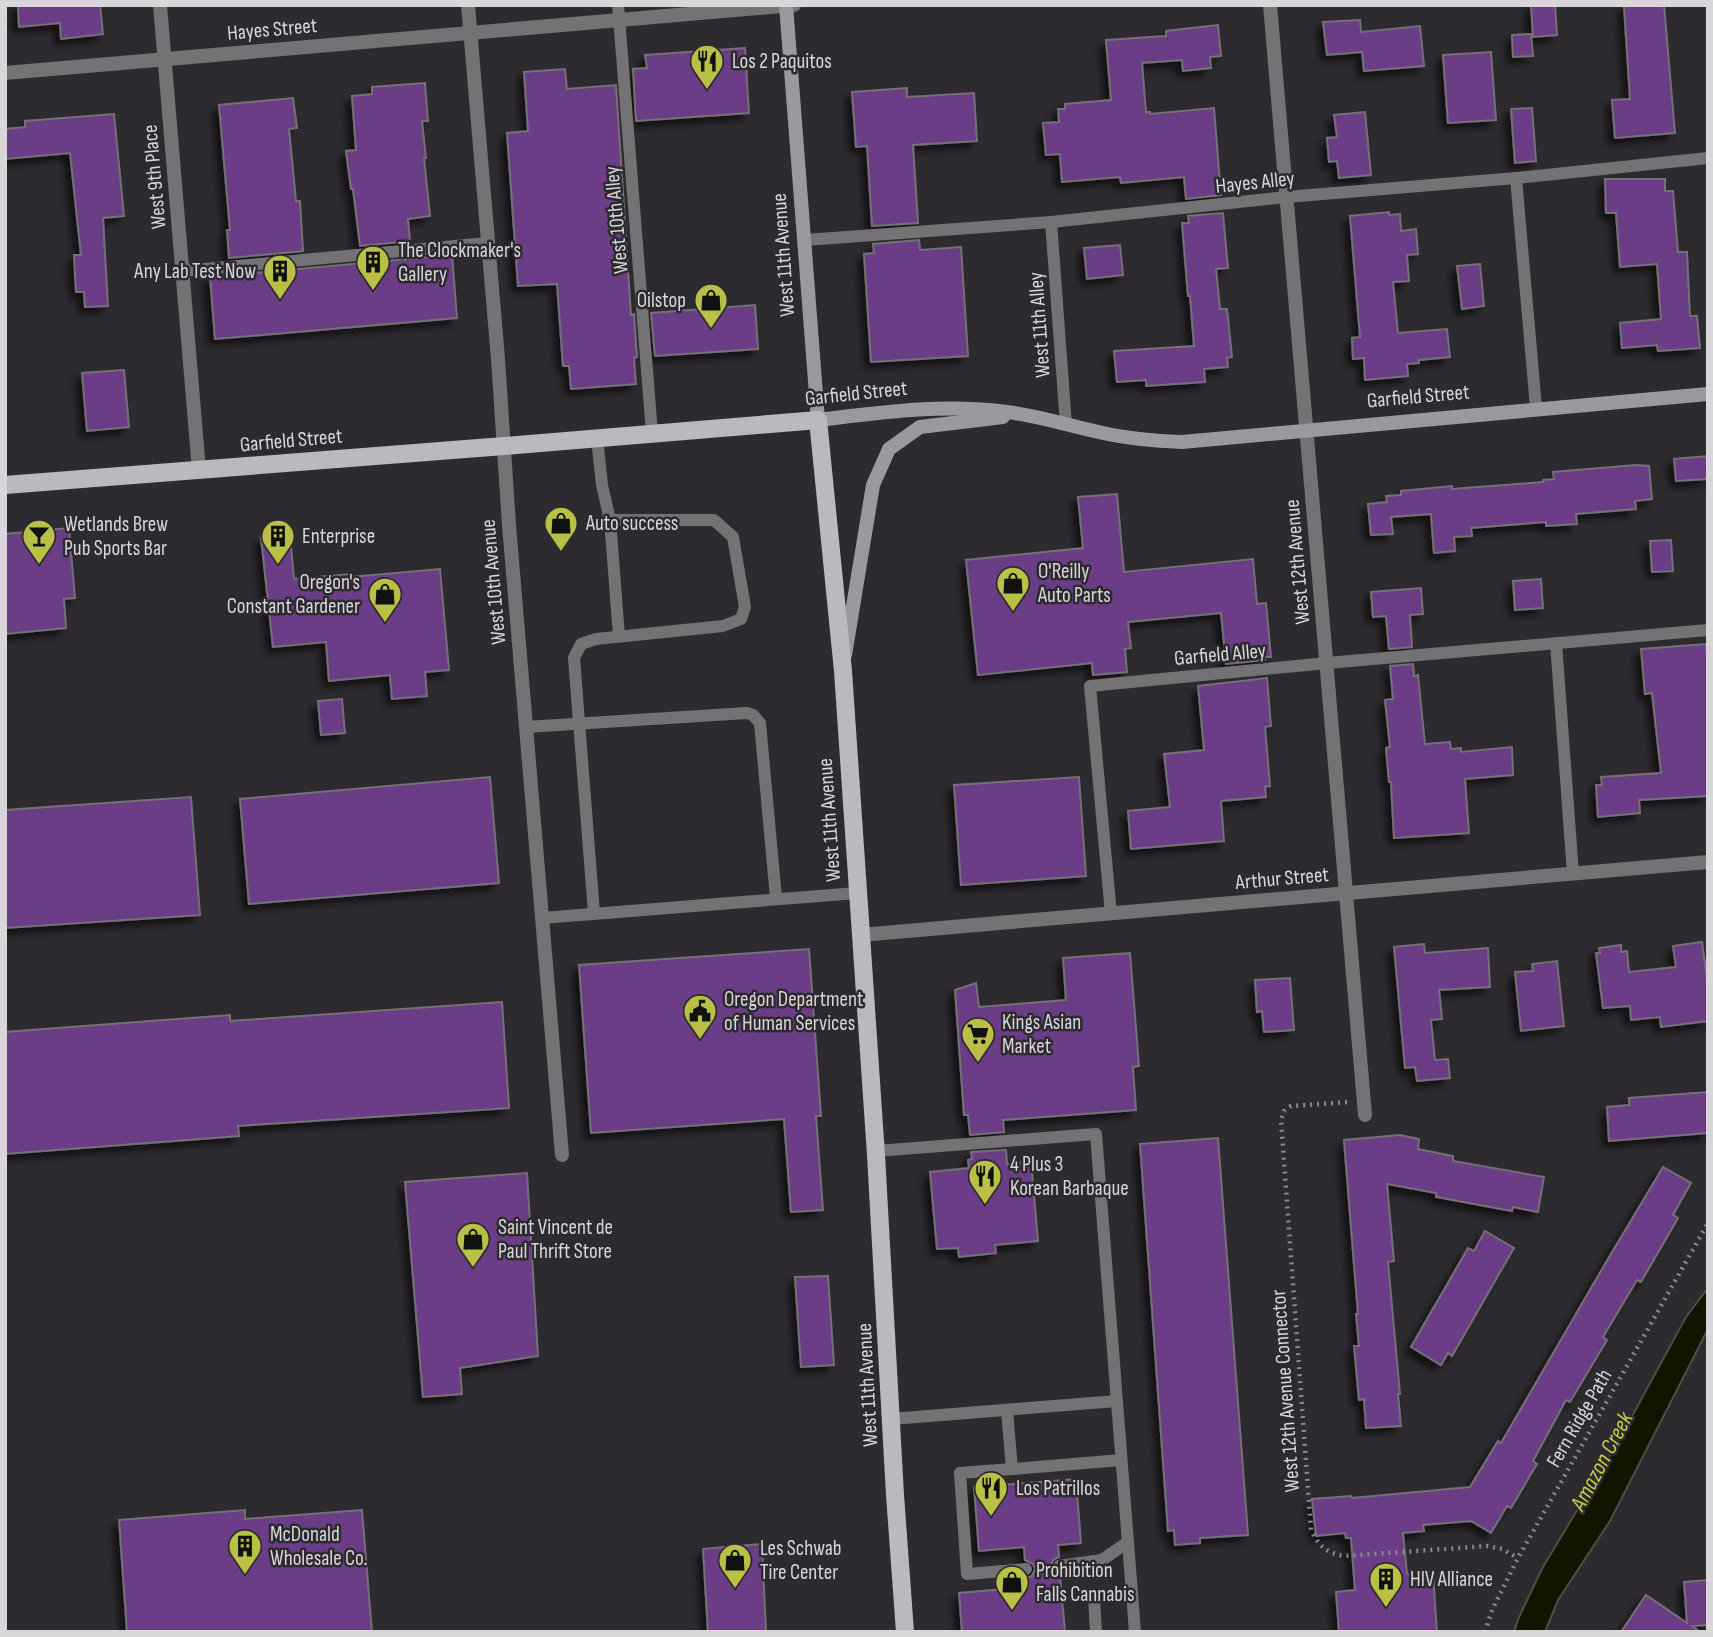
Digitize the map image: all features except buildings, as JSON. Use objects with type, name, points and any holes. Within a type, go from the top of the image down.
[{"type":"main road","name":"West 11th Avenue","points":[[786,6],[818,419],[842,671],[876,1150],[905,1632]]},
{"type":"main road","name":"Garfield Street","points":[[5,485],[504,446],[919,409],[964,407],[1002,411],[1144,440],[1182,442],[1708,394]]},
{"type":"main road","points":[[842,671],[873,485],[889,449],[920,427],[1021,415]]},
{"type":"street","name":"West 9th Place","points":[[160,5],[200,470]]},
{"type":"street","name":"West 10th Avenue","points":[[468,5],[562,1155]]},
{"type":"street","name":"Hayes Street","points":[[5,73],[471,33],[619,13],[794,5]]},
{"type":"street","name":"West 12th Avenue","points":[[1270,5],[1365,1108]]},
{"type":"street","name":"Arthur Street","points":[[860,935],[1708,862]]},
{"type":"lane","name":"West 10th Alley","points":[[619,13],[652,433]]},
{"type":"lane","name":"Hayes Alley","points":[[805,240],[1051,222],[1708,158]]},
{"type":"lane","points":[[1516,178],[1536,408]]},
{"type":"lane","name":"West 11th Alley","points":[[1051,222],[1066,425]]},
{"type":"lane","points":[[183,271],[488,243]]},
{"type":"lane","points":[[597,438],[602,485],[610,520],[620,636]]},
{"type":"lane","points":[[594,913],[575,658],[580,644],[596,639],[723,626],[741,619],[745,607],[733,537],[714,520],[610,520]]},
{"type":"lane","name":"Garfield Alley","points":[[1111,914],[1090,686],[1708,630]]},
{"type":"lane","points":[[1556,643],[1573,874]]},
{"type":"lane","points":[[526,727],[747,713],[752,715],[760,723],[763,744],[776,898]]},
{"type":"lane","points":[[542,918],[857,892]]},
{"type":"lane","points":[[876,1150],[1096,1134],[1135,1632]]},
{"type":"lane","points":[[891,1419],[1117,1401]]},
{"type":"lane","points":[[1007,1410],[1012,1469]]},
{"type":"lane","points":[[1026,1569],[967,1574],[960,1473],[1121,1460]]},
{"type":"lane","points":[[1059,1566],[1102,1560],[1128,1542]]},
{"type":"lane","points":[[1094,1597],[1096,1632]]},
{"type":"path","name":"West 12th Avenue Connector","points":[[1365,1108],[1291,1107],[1284,1111],[1281,1120],[1311,1530],[1318,1543],[1330,1553],[1343,1556],[1488,1546],[1502,1549],[1518,1558]]},
{"type":"path","name":"Fern Ridge Path","points":[[1485,1632],[1492,1610],[1518,1558],[1708,1223]]},
{"type":"shaded area","points":[[1708,1288],[1708,1329],[1610,1521],[1558,1600],[1545,1632],[1514,1632],[1543,1567],[1617,1444],[1686,1317]]},
{"type":"place","name":"Los 2 Paquitos","points":[[707,91]]},
{"type":"place","name":"The Clockmaker's Gallery","points":[[373,292]]},
{"type":"place","name":"Any Lab Test Now","points":[[280,301]]},
{"type":"place","name":"Oilstop","points":[[711,330]]},
{"type":"place","name":"Auto success","points":[[561,553]]},
{"type":"place","name":"Wetlands Brew Pub Sports Bar","points":[[39,566]]},
{"type":"place","name":"Enterprise","points":[[278,566]]},
{"type":"place","name":"O'Reilly Auto Parts","points":[[1013,613]]},
{"type":"place","name":"Oregon's Constant Gardener","points":[[385,624]]},
{"type":"place","name":"Oregon Department of Human Services","points":[[700,1041]]},
{"type":"place","name":"Kings Asian Market","points":[[978,1064]]},
{"type":"place","name":"4 Plus 3 Korean Barbaque","points":[[985,1206]]},
{"type":"place","name":"Saint Vincent de Paul Thrift Store","points":[[473,1269]]},
{"type":"place","name":"Los Patrillos","points":[[991,1518]]},
{"type":"place","name":"McDonald Wholesale Co.","points":[[245,1576]]},
{"type":"place","name":"Les Schwab Tire Center","points":[[735,1590]]},
{"type":"place","name":"HIV Alliance","points":[[1386,1609]]},
{"type":"place","name":"Prohibition Falls Cannabis","points":[[1012,1612]]},
{"type":"water label","name":"Amazon Creek","points":[[1601,1461]]}]
